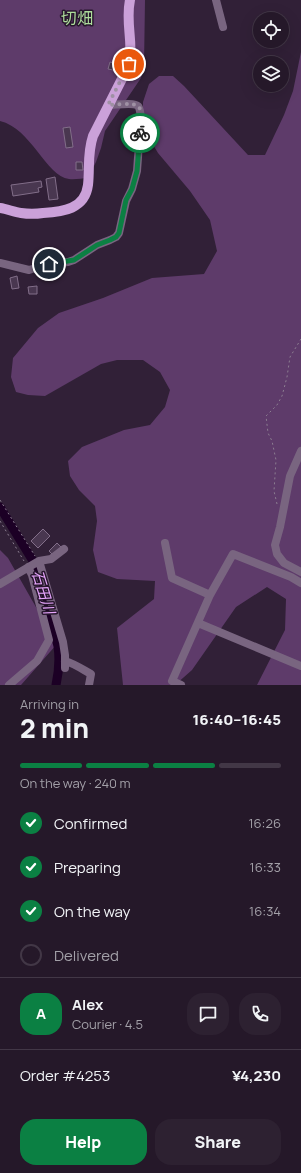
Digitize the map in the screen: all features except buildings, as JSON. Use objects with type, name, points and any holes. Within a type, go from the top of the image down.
[{"type":"main road","points":[[0,208],[22,213],[56,212],[66,211],[81,202],[88,186],[89,148],[93,136],[129,64],[132,54],[127,22],[130,0]]},
{"type":"street","points":[[216,0],[222,27]]},
{"type":"street","points":[[0,263],[29,270],[49,264],[68,262],[74,260],[97,245],[116,237],[119,233],[126,200],[132,189],[137,171],[141,116],[138,106],[129,104],[108,105]]},
{"type":"street","points":[[301,451],[290,476],[275,545],[277,554],[284,563],[301,572]]},
{"type":"street","points":[[165,544],[172,578],[210,595]]},
{"type":"street","points":[[0,584],[39,561],[51,559],[64,549]]},
{"type":"street","points":[[181,685],[172,681],[210,595],[233,554],[301,583]]},
{"type":"street","points":[[39,561],[63,642],[65,664],[77,665],[81,669],[91,674],[89,685]]},
{"type":"street","points":[[9,685],[37,660],[49,640],[32,575],[28,567]]},
{"type":"street","points":[[198,623],[301,666]]},
{"type":"path","points":[[283,511],[276,503],[274,491],[276,460],[272,441],[268,433],[266,416],[277,405],[282,396],[290,357],[301,339]]},
{"type":"path","points":[[0,500],[39,561]]},
{"type":"path","points":[[0,521],[28,567]]},
{"type":"shaded area","points":[[0,0],[145,0],[144,66],[141,78],[105,131],[96,162],[88,178],[69,179],[61,176],[53,170],[21,133],[11,125],[0,121]]},
{"type":"shaded area","points":[[301,52],[301,685],[257,685],[285,630],[286,599],[267,587],[236,607],[192,670],[175,685],[123,685],[117,628],[154,599],[155,581],[117,579],[98,572],[93,550],[97,521],[95,506],[79,490],[70,476],[68,461],[82,447],[124,430],[150,425],[165,407],[170,390],[160,372],[143,360],[117,360],[101,364],[45,396],[28,395],[16,392],[11,377],[13,358],[38,328],[59,313],[103,298],[152,278],[204,274],[217,251],[210,220],[190,191],[158,153],[143,128],[143,102],[149,84],[159,76],[173,76],[248,155],[265,155],[284,115],[293,91]]},
{"type":"shaded area","points":[[0,550],[8,558],[57,644],[21,685],[0,685]]},
{"type":"waterway","name":"石田川","points":[[0,507],[33,561],[40,578],[58,646],[59,666],[56,685]]},
{"type":"way so far","points":[[129,64],[108,105],[129,104],[138,106],[141,116],[140,133]]},
{"type":"district","name":"切畑","points":[[77,18]]},
{"type":"route","points":[[49,264],[74,260],[97,245],[116,237],[119,233],[126,200],[132,189],[137,171],[140,133]]}]
